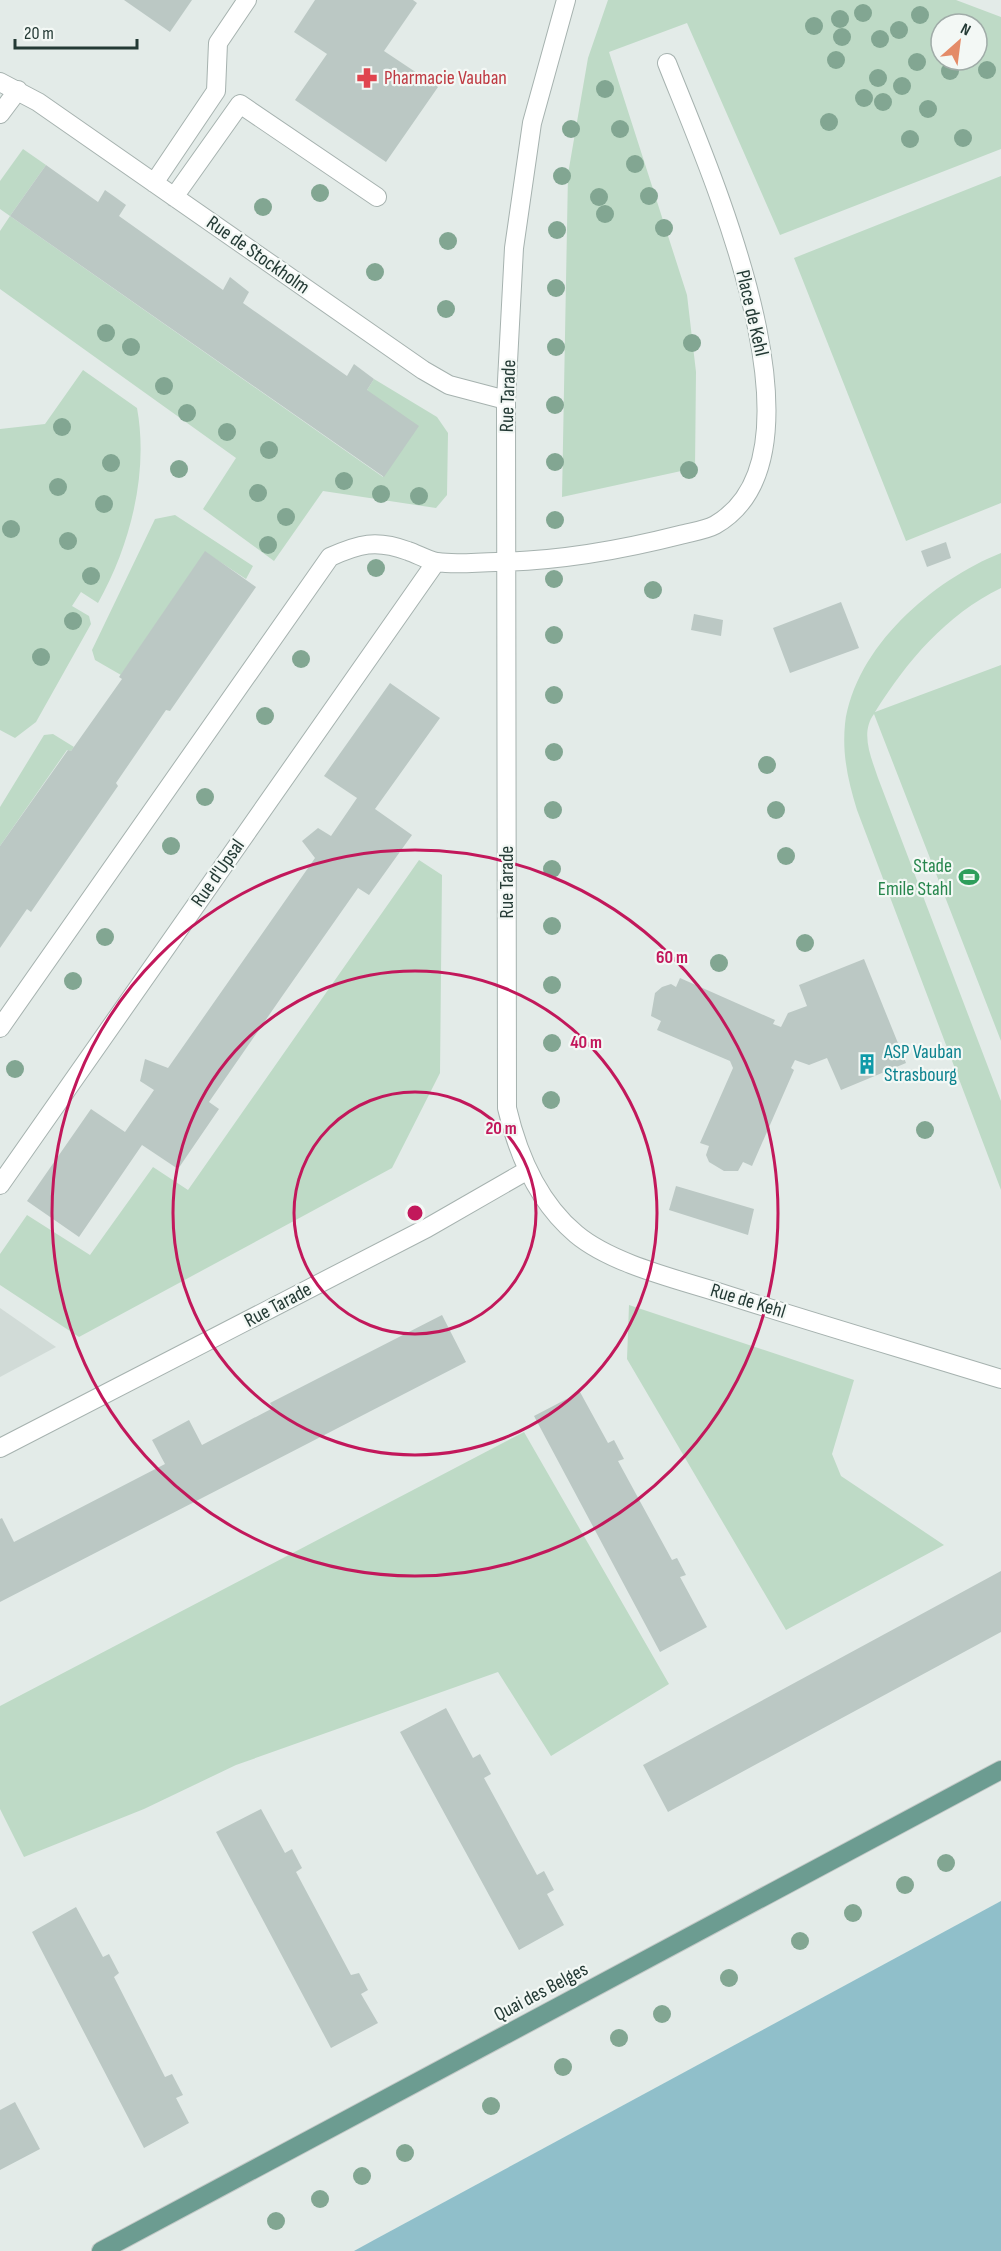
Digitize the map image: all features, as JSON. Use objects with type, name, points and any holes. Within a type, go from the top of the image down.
[{"type":"main road","name":"Quai des Belges","points":[[101,2251],[1001,1770]]},
{"type":"street","points":[[154,183],[216,91],[218,43],[247,0]]},
{"type":"street","name":"Rue Tarade","points":[[0,1448],[416,1233],[528,1170],[515,1141],[507,1108],[506,400],[514,248],[523,178],[532,123],[566,0]]},
{"type":"street","name":"Place de Kehl","points":[[506,562],[585,554],[715,525],[741,504],[760,470],[768,406],[762,343],[729,224],[667,63]]},
{"type":"street","name":"Rue de Stockholm","points":[[0,82],[18,90],[423,370],[449,385],[506,400]]},
{"type":"street","points":[[0,114],[18,90]]},
{"type":"street","points":[[174,197],[240,104],[377,197]]},
{"type":"street","points":[[0,1028],[330,557],[352,547],[373,542],[404,549],[436,562],[506,562]]},
{"type":"street","name":"Rue d'Upsal","points":[[0,1185],[436,562]]},
{"type":"street","name":"Rue de Kehl","points":[[528,1170],[545,1201],[576,1234],[603,1251],[686,1282],[1001,1379]]},
{"type":"shaded area","points":[[0,1308],[56,1347],[0,1377]]},
{"type":"green space","points":[[608,0],[956,0],[988,12],[929,12],[929,72],[989,72],[989,12],[1001,17],[1001,149],[780,235],[687,23],[609,52],[687,295],[696,372],[695,468],[562,497],[568,174],[588,58]]},
{"type":"green space","points":[[23,149],[46,165],[10,216],[0,209],[0,181]]},
{"type":"green space","points":[[1001,176],[1001,503],[906,541],[794,258]]},
{"type":"green space","points":[[10,216],[383,477],[367,390],[374,379],[437,417],[448,433],[447,495],[436,508],[323,491],[274,561],[203,509],[236,458],[0,289],[0,231]]},
{"type":"green space","points":[[83,370],[137,408],[140,458],[134,508],[119,558],[98,603],[81,592],[72,606],[89,616],[91,624],[36,722],[15,738],[0,730],[0,429],[45,424]]},
{"type":"green space","points":[[175,515],[253,566],[246,579],[205,552],[121,675],[95,660],[92,650],[155,519]]},
{"type":"green space","points":[[1001,553],[1001,588],[963,612],[929,641],[900,675],[875,712],[1001,665],[1001,1041],[874,714],[867,737],[878,778],[1001,1101],[1001,1190],[857,810],[846,767],[844,735],[852,696],[864,669],[881,643],[901,620],[949,580]]},
{"type":"green space","points":[[53,734],[74,747],[71,751],[67,750],[0,846],[0,807],[44,735]]},
{"type":"green space","points":[[419,860],[442,875],[440,1073],[392,1168],[79,1337],[0,1285],[0,1254],[27,1215],[90,1255],[153,1167],[188,1190]]},
{"type":"green space","points":[[629,1305],[854,1380],[832,1454],[841,1476],[944,1545],[786,1630],[627,1359]]},
{"type":"green space","points":[[524,1432],[669,1684],[551,1756],[498,1672],[236,1765],[144,1809],[24,1857],[0,1809],[0,1706]]},
{"type":"water","points":[[1001,1901],[1001,2251],[354,2251],[374,2240]]},
{"type":"building","points":[[124,0],[192,0],[170,32]]},
{"type":"building","name":"Pharmacie Vauban","points":[[315,0],[413,0],[417,3],[384,51],[438,87],[386,162],[295,100],[327,54],[294,32]]},
{"type":"building","points":[[46,165],[98,202],[105,190],[115,197],[126,205],[119,216],[223,290],[230,277],[249,292],[243,303],[347,376],[354,364],[374,379],[367,390],[419,426],[384,477],[10,216]]},
{"type":"building","points":[[946,542],[951,558],[927,567],[921,551]]},
{"type":"building","points":[[205,551],[256,587],[170,711],[166,710],[116,783],[118,786],[31,912],[27,909],[0,948],[0,846],[122,679],[119,677]]},
{"type":"building","points":[[841,602],[859,648],[790,673],[773,628]]},
{"type":"building","points":[[694,614],[723,620],[721,636],[691,630]]},
{"type":"building","points":[[390,683],[440,718],[375,809],[412,835],[369,895],[358,888],[283,995],[209,1102],[219,1109],[178,1169],[142,1145],[79,1237],[27,1201],[91,1109],[125,1132],[154,1090],[140,1081],[145,1059],[168,1068],[315,858],[302,841],[318,828],[331,836],[357,798],[324,776]]},
{"type":"building","name":"ASP Vauban Strasbourg","points":[[864,959],[906,1063],[841,1090],[827,1058],[809,1065],[795,1060],[791,1068],[794,1070],[752,1166],[743,1162],[738,1171],[724,1171],[709,1162],[706,1155],[709,1146],[700,1143],[733,1068],[730,1061],[657,1030],[661,1021],[651,1016],[655,993],[671,984],[676,987],[680,978],[775,1020],[773,1024],[781,1027],[788,1013],[807,1006],[799,985]]},
{"type":"building","points":[[676,1186],[754,1209],[748,1235],[669,1210]]},
{"type":"building","points":[[442,1315],[466,1362],[0,1602],[0,1519],[2,1518],[14,1542],[165,1464],[152,1440],[189,1420],[202,1445],[273,1408],[270,1403]]},
{"type":"building","points":[[580,1392],[608,1443],[614,1440],[624,1459],[618,1461],[672,1560],[677,1558],[686,1575],[680,1577],[707,1627],[660,1652],[534,1416]]},
{"type":"building","points":[[1001,1571],[1001,1632],[668,1812],[643,1765]]},
{"type":"building","points":[[446,1708],[473,1758],[480,1754],[491,1774],[484,1778],[537,1875],[544,1871],[554,1890],[547,1894],[564,1925],[519,1950],[400,1732]]},
{"type":"building","points":[[261,1809],[285,1853],[292,1849],[302,1868],[296,1872],[351,1975],[359,1973],[368,1990],[361,1994],[378,2023],[331,2048],[216,1832]]},
{"type":"building","points":[[76,1907],[103,1957],[109,1954],[119,1973],[114,1977],[165,2077],[172,2074],[183,2095],[176,2098],[189,2123],[144,2148],[32,1932]]},
{"type":"building","points":[[15,2102],[40,2149],[0,2170],[0,2110]]},
{"type":"place","name":"Pharmacie Vauban","points":[[367,78]]},
{"type":"place","name":"Stade Emile Stahl","points":[[969,877]]},
{"type":"place","name":"ASP Vauban Strasbourg","points":[[867,1064]]}]
